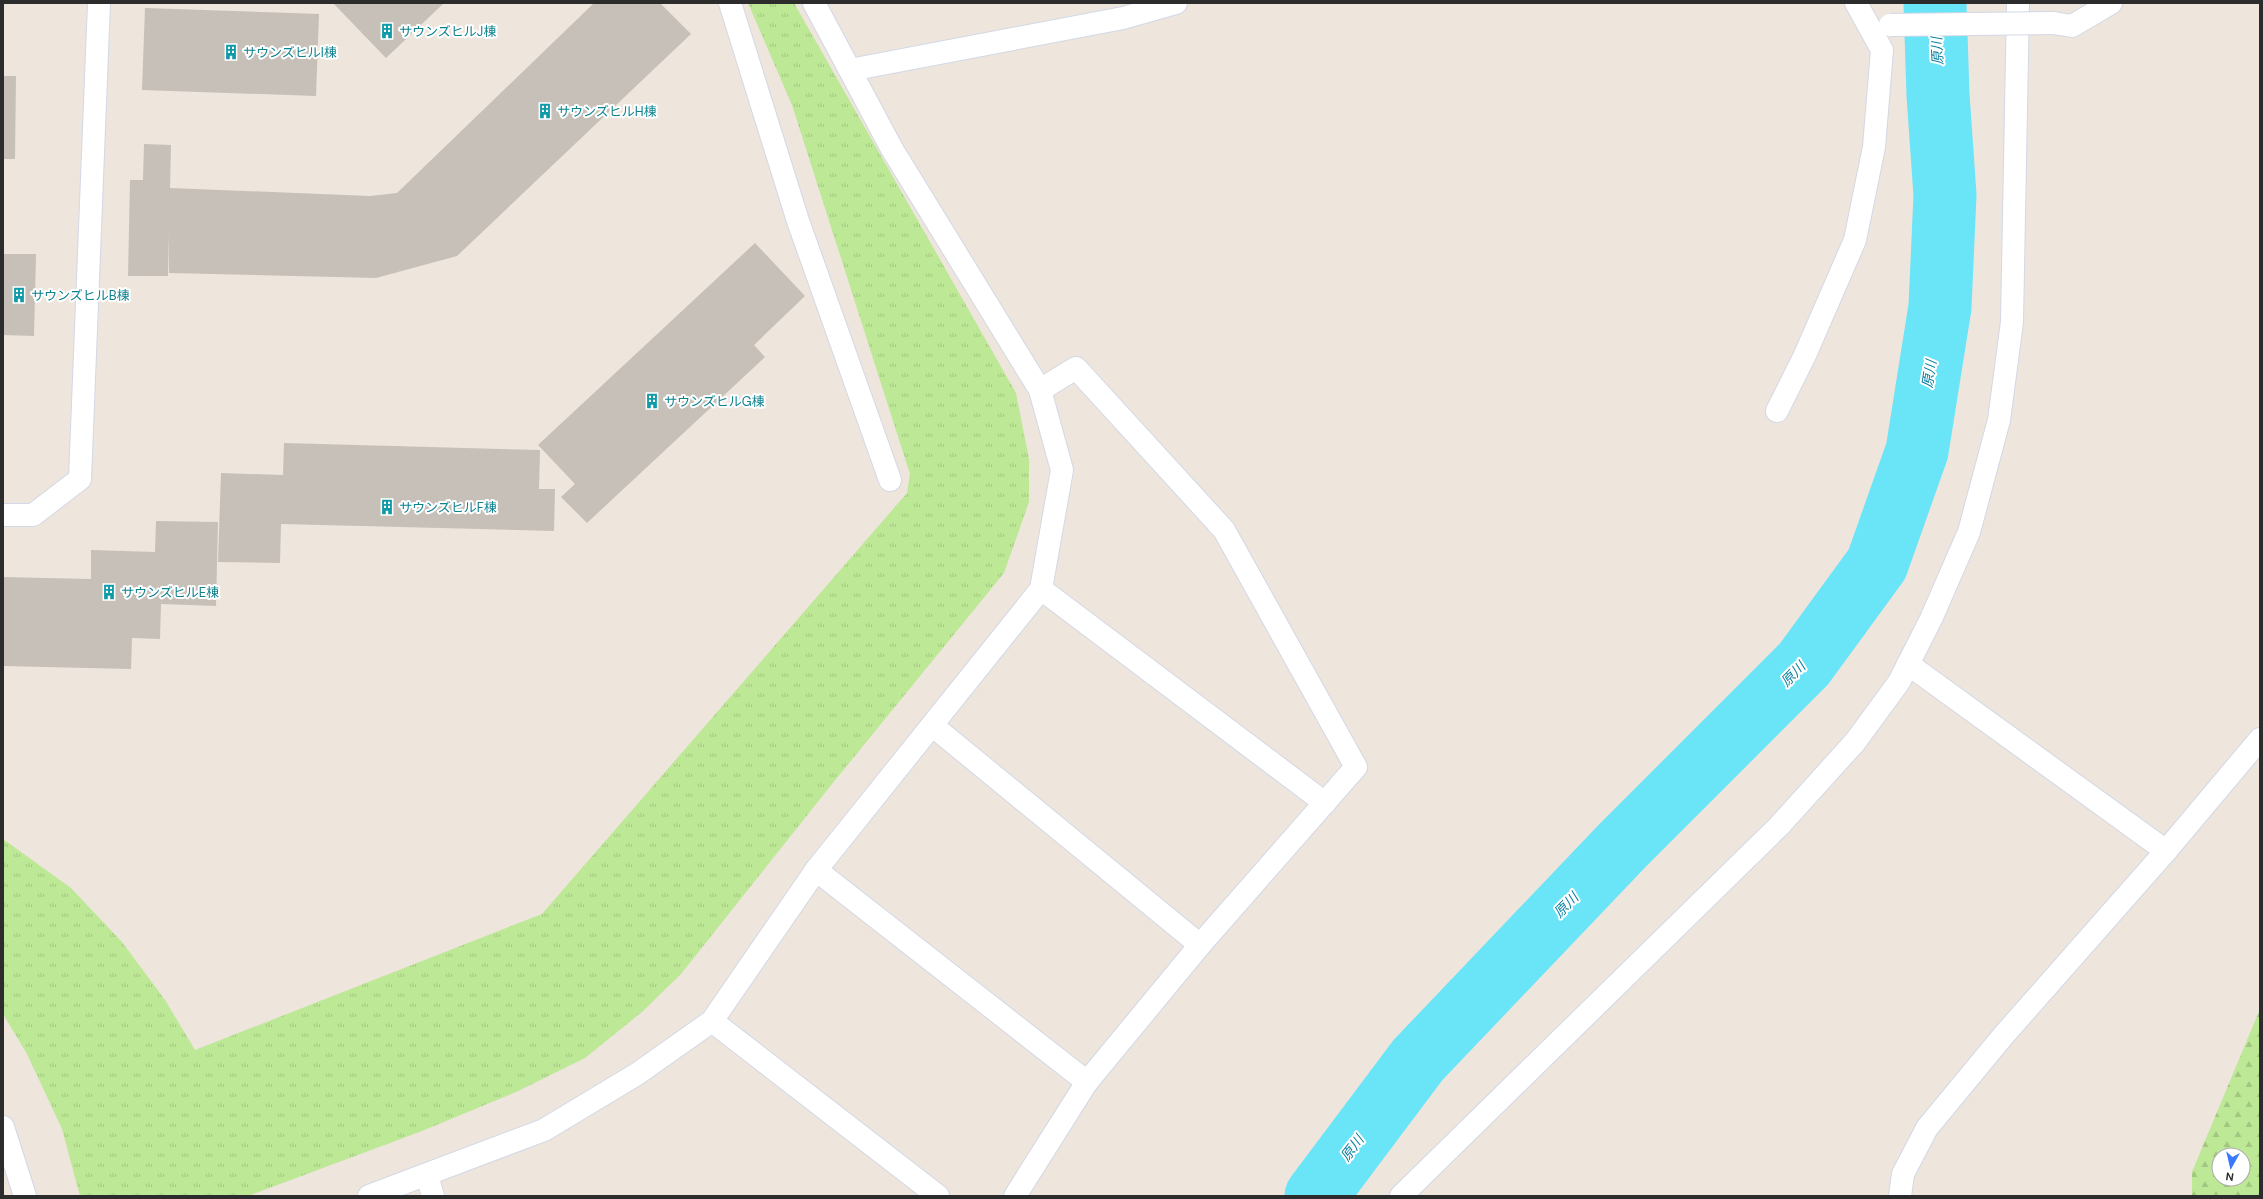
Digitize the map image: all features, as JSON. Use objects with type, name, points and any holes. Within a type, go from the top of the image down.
[{"type":"street","points":[[3,515],[33,515],[80,480],[100,3]]},
{"type":"street","points":[[730,3],[798,221],[890,480]]},
{"type":"street","points":[[370,1196],[430,1186],[544,1130],[637,1074],[712,1021],[816,870],[1041,590],[1062,470],[1040,390],[892,149],[814,3]]},
{"type":"street","points":[[850,70],[1123,18],[1176,3]]},
{"type":"street","points":[[1778,411],[1854,240],[1874,147],[1882,50],[1880,28],[1856,3]]},
{"type":"street","points":[[1401,1196],[1779,826],[1855,742],[1899,682],[1931,619],[1969,532],[1999,420],[2012,322],[2018,3]]},
{"type":"street","points":[[1880,28],[2053,23],[2072,26],[2111,3]]},
{"type":"street","points":[[1015,1196],[1087,1082],[1200,945],[1356,767],[1224,530],[1076,368],[1040,390]]},
{"type":"street","points":[[1041,590],[1325,803]]},
{"type":"street","points":[[1908,664],[2166,851]]},
{"type":"street","points":[[933,726],[1200,945]]},
{"type":"street","points":[[1900,1196],[1903,1174],[1927,1128],[2003,1036],[2166,851],[2260,739]]},
{"type":"street","points":[[816,870],[1087,1082]]},
{"type":"street","points":[[712,1021],[938,1196]]},
{"type":"street","points":[[3,1128],[25,1196]]},
{"type":"green space","points":[[748,3],[794,3],[1016,393],[1029,459],[1029,502],[1004,573],[832,784],[681,974],[642,1012],[585,1058],[516,1092],[422,1131],[248,1196],[80,1196],[62,1129],[27,1054],[3,1014],[3,839],[71,888],[122,942],[165,1000],[195,1050],[542,914],[907,493],[910,474],[792,105]]},
{"type":"green space","points":[[2260,1009],[2260,1196],[2192,1196],[2192,1172]]},
{"type":"building","name":"サウンズヒルJ棟","points":[[333,3],[444,3],[386,58]]},
{"type":"building","name":"サウンズヒルH棟","points":[[594,3],[660,3],[691,34],[457,256],[376,278],[169,273],[169,234],[168,276],[128,276],[130,180],[143,180],[144,144],[171,145],[170,188],[370,196],[397,193]]},
{"type":"building","name":"サウンズヒルI棟","points":[[145,8],[319,14],[316,96],[142,90]]},
{"type":"building","points":[[3,76],[16,76],[15,159],[3,159]]},
{"type":"building","name":"サウンズヒルG棟","points":[[755,243],[805,296],[754,345],[765,357],[587,523],[561,497],[575,484],[538,445]]},
{"type":"building","name":"サウンズヒルB棟","points":[[3,254],[36,254],[34,336],[3,335]]},
{"type":"building","name":"サウンズヒルF棟","points":[[284,443],[540,450],[539,489],[555,489],[554,531],[281,524],[280,563],[218,562],[221,473],[283,475]]},
{"type":"building","name":"サウンズヒルE棟","points":[[156,521],[218,522],[216,606],[161,604],[160,639],[132,638],[131,669],[3,666],[3,577],[91,579],[91,550],[155,552]]},
{"type":"waterway","name":"原川","points":[[1316,1196],[1418,1060],[1622,846],[1804,664],[1877,564],[1917,451],[1940,307],[1945,195],[1938,95],[1935,3]]},
{"type":"place","name":"サウンズヒルJ棟","points":[[387,31]]},
{"type":"place","name":"サウンズヒルI棟","points":[[231,52]]},
{"type":"place","name":"サウンズヒルH棟","points":[[545,111]]},
{"type":"place","name":"サウンズヒルB棟","points":[[19,295]]},
{"type":"place","name":"サウンズヒルG棟","points":[[652,401]]},
{"type":"place","name":"サウンズヒルF棟","points":[[387,507]]},
{"type":"place","name":"サウンズヒルE棟","points":[[109,592]]}]
